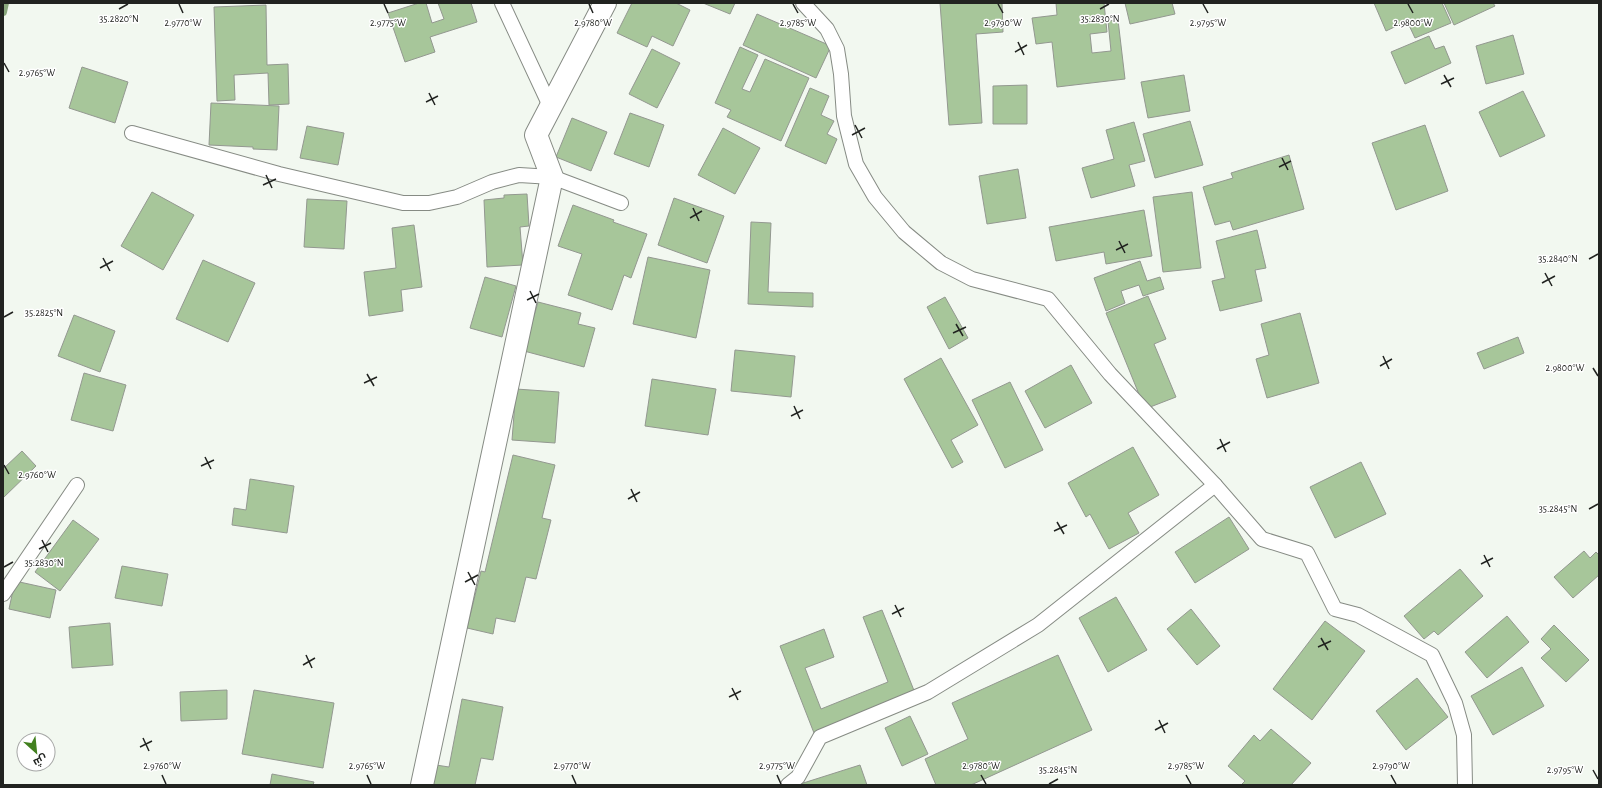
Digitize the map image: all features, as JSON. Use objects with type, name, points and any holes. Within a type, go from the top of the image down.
[{"type":"street","points":[[422,785],[552,177],[536,135],[605,3]]},
{"type":"lane","points":[[502,3],[551,108]]},
{"type":"lane","points":[[803,3],[827,29],[837,49],[841,74],[844,116],[856,164],[875,197],[904,232],[942,263],[972,279],[1048,299],[1110,374],[1215,485],[1262,539],[1307,553],[1335,609],[1358,615],[1432,655],[1454,703],[1464,736],[1465,785]]},
{"type":"lane","points":[[132,133],[279,174],[403,203],[429,203],[457,197],[492,182],[519,175],[552,177],[621,204]]},
{"type":"lane","points":[[3,594],[76,485]]},
{"type":"lane","points":[[788,785],[798,777],[820,737],[928,692],[1038,626],[1215,485]]},
{"type":"building","points":[[419,3],[426,3],[432,23],[444,19],[438,3],[471,3],[477,22],[430,37],[435,52],[405,62],[388,13]]},
{"type":"building","points":[[632,3],[676,3],[690,10],[673,46],[652,36],[647,47],[617,33]]},
{"type":"building","points":[[703,3],[735,3],[730,14]]},
{"type":"building","points":[[940,3],[1002,3],[1003,32],[976,34],[982,123],[949,125]]},
{"type":"building","points":[[1056,3],[1104,3],[1107,32],[1090,34],[1092,53],[1111,51],[1108,21],[1118,20],[1125,79],[1057,87],[1052,42],[1036,44],[1032,18],[1057,15]]},
{"type":"building","points":[[1125,3],[1172,3],[1175,14],[1130,24]]},
{"type":"building","points":[[1374,3],[1442,3],[1451,23],[1415,38],[1407,21],[1386,31]]},
{"type":"building","points":[[1444,3],[1493,3],[1495,6],[1454,25]]},
{"type":"building","points":[[266,5],[267,65],[288,64],[289,104],[269,105],[268,73],[234,75],[235,100],[217,101],[214,7]]},
{"type":"building","points":[[757,14],[831,46],[816,78],[743,45]]},
{"type":"building","points":[[1513,35],[1524,74],[1486,84],[1476,46]]},
{"type":"building","points":[[1429,36],[1435,49],[1444,46],[1451,63],[1405,84],[1391,52]]},
{"type":"building","points":[[740,47],[758,55],[742,89],[750,92],[765,59],[809,78],[781,141],[727,117],[731,110],[715,103]]},
{"type":"building","points":[[652,49],[680,63],[657,108],[629,94]]},
{"type":"building","points":[[82,67],[128,82],[115,123],[69,108]]},
{"type":"building","points":[[1184,75],[1190,111],[1148,118],[1141,82]]},
{"type":"building","points":[[1027,85],[1027,124],[993,124],[993,86]]},
{"type":"building","points":[[810,88],[829,96],[821,115],[834,121],[827,134],[837,139],[826,164],[785,146]]},
{"type":"building","points":[[1523,91],[1545,136],[1500,157],[1479,112]]},
{"type":"building","points":[[211,103],[279,106],[277,150],[253,149],[253,147],[209,145]]},
{"type":"building","points":[[630,113],[664,125],[649,167],[614,154]]},
{"type":"building","points":[[572,118],[607,132],[591,171],[556,157]]},
{"type":"building","points":[[1190,121],[1203,165],[1155,178],[1143,134]]},
{"type":"building","points":[[1134,122],[1145,161],[1129,165],[1135,186],[1091,198],[1082,168],[1114,159],[1106,130]]},
{"type":"building","points":[[1425,125],[1448,191],[1396,210],[1372,143]]},
{"type":"building","points":[[307,126],[344,133],[338,165],[300,158]]},
{"type":"building","points":[[723,128],[760,148],[735,194],[698,175]]},
{"type":"building","points":[[1289,155],[1304,209],[1233,230],[1230,221],[1215,225],[1203,187],[1233,178],[1231,173]]},
{"type":"building","points":[[1018,169],[1026,218],[987,224],[979,176]]},
{"type":"building","points":[[152,192],[194,215],[163,270],[121,246]]},
{"type":"building","points":[[1192,192],[1201,268],[1163,272],[1153,197]]},
{"type":"building","points":[[527,194],[529,226],[520,227],[523,265],[487,267],[484,200],[504,198],[504,195]]},
{"type":"building","points":[[674,198],[724,216],[707,263],[658,245]]},
{"type":"building","points":[[307,199],[347,201],[344,249],[304,247]]},
{"type":"building","points":[[573,205],[614,220],[613,222],[647,234],[631,278],[624,275],[612,310],[568,295],[582,254],[558,246]]},
{"type":"building","points":[[1144,210],[1152,256],[1106,264],[1104,252],[1056,261],[1049,227]]},
{"type":"building","points":[[751,222],[771,223],[768,292],[813,293],[813,307],[748,304]]},
{"type":"building","points":[[414,225],[422,287],[401,290],[403,311],[369,316],[364,272],[396,268],[392,228]]},
{"type":"building","points":[[1257,230],[1266,268],[1255,270],[1262,301],[1220,311],[1212,281],[1225,278],[1216,241]]},
{"type":"building","points":[[648,257],[710,270],[696,338],[633,324]]},
{"type":"building","points":[[203,260],[255,283],[228,342],[176,319]]},
{"type":"building","points":[[1140,261],[1147,281],[1160,277],[1164,289],[1143,296],[1139,285],[1121,291],[1125,303],[1106,311],[1094,278]]},
{"type":"building","points":[[485,277],[516,286],[502,337],[470,328]]},
{"type":"building","points":[[1148,296],[1166,339],[1154,344],[1176,397],[1145,409],[1106,313]]},
{"type":"building","points":[[945,297],[968,338],[949,349],[927,307]]},
{"type":"building","points":[[538,302],[581,313],[578,324],[595,328],[584,367],[524,351]]},
{"type":"building","points":[[1300,313],[1319,383],[1267,398],[1256,359],[1269,355],[1261,324]]},
{"type":"building","points":[[74,315],[115,331],[100,372],[58,356]]},
{"type":"building","points":[[1518,337],[1524,353],[1484,369],[1477,353]]},
{"type":"building","points":[[735,350],[795,356],[791,397],[731,391]]},
{"type":"building","points":[[941,358],[978,425],[951,440],[963,462],[952,468],[904,379]]},
{"type":"building","points":[[1071,365],[1092,403],[1045,428],[1025,391]]},
{"type":"building","points":[[84,373],[126,385],[113,431],[71,420]]},
{"type":"building","points":[[652,379],[716,389],[708,435],[645,426]]},
{"type":"building","points":[[1010,382],[1043,450],[1005,468],[972,400]]},
{"type":"building","points":[[516,389],[559,392],[555,443],[512,440]]},
{"type":"building","points":[[1133,447],[1159,495],[1128,513],[1139,533],[1109,549],[1090,514],[1086,517],[1068,483]]},
{"type":"building","points":[[22,451],[36,466],[3,498],[3,469]]},
{"type":"building","points":[[513,455],[555,465],[542,518],[551,520],[536,579],[526,577],[515,622],[496,618],[493,634],[467,628],[481,571],[485,572]]},
{"type":"building","points":[[1361,462],[1386,514],[1335,538],[1310,487]]},
{"type":"building","points":[[250,479],[294,486],[287,533],[232,525],[234,508],[246,510]]},
{"type":"building","points":[[1229,517],[1249,549],[1195,583],[1175,552]]},
{"type":"building","points":[[73,520],[99,539],[60,591],[35,572]]},
{"type":"building","points":[[1584,551],[1590,558],[1596,552],[1599,555],[1599,575],[1573,598],[1554,577]]},
{"type":"building","points":[[122,566],[168,574],[162,606],[115,598]]},
{"type":"building","points":[[1460,569],[1483,596],[1438,635],[1434,631],[1424,639],[1404,616]]},
{"type":"building","points":[[15,581],[56,590],[50,618],[9,609]]},
{"type":"building","points":[[1116,597],[1147,650],[1108,672],[1079,618]]},
{"type":"building","points":[[1191,609],[1220,646],[1197,665],[1167,629]]},
{"type":"building","points":[[882,610],[915,693],[814,733],[780,646],[824,629],[834,657],[805,668],[821,709],[888,682],[863,617]]},
{"type":"building","points":[[1507,616],[1529,642],[1487,678],[1465,652]]},
{"type":"building","points":[[1325,621],[1365,651],[1312,720],[1273,689]]},
{"type":"building","points":[[110,623],[113,665],[72,668],[69,627]]},
{"type":"building","points":[[1554,625],[1589,660],[1566,682],[1541,658],[1551,649],[1541,639]]},
{"type":"building","points":[[1058,655],[1092,730],[971,785],[936,785],[925,759],[968,739],[952,703]]},
{"type":"building","points":[[1522,667],[1544,706],[1493,735],[1471,696]]},
{"type":"building","points":[[1417,678],[1448,717],[1406,750],[1376,711]]},
{"type":"building","points":[[227,690],[227,719],[181,721],[180,692]]},
{"type":"building","points":[[254,690],[334,703],[323,768],[242,754]]},
{"type":"building","points":[[462,699],[503,707],[493,760],[481,758],[475,785],[432,785],[436,765],[449,767]]},
{"type":"building","points":[[910,716],[928,754],[902,766],[885,728]]},
{"type":"building","points":[[1271,729],[1311,763],[1291,785],[1241,785],[1245,781],[1228,766],[1254,735],[1260,741]]},
{"type":"building","points":[[860,765],[867,785],[797,785]]},
{"type":"building","points":[[272,774],[314,782],[313,785],[270,785]]},
{"type":"waterway","points":[[3,12],[5,3]]}]
